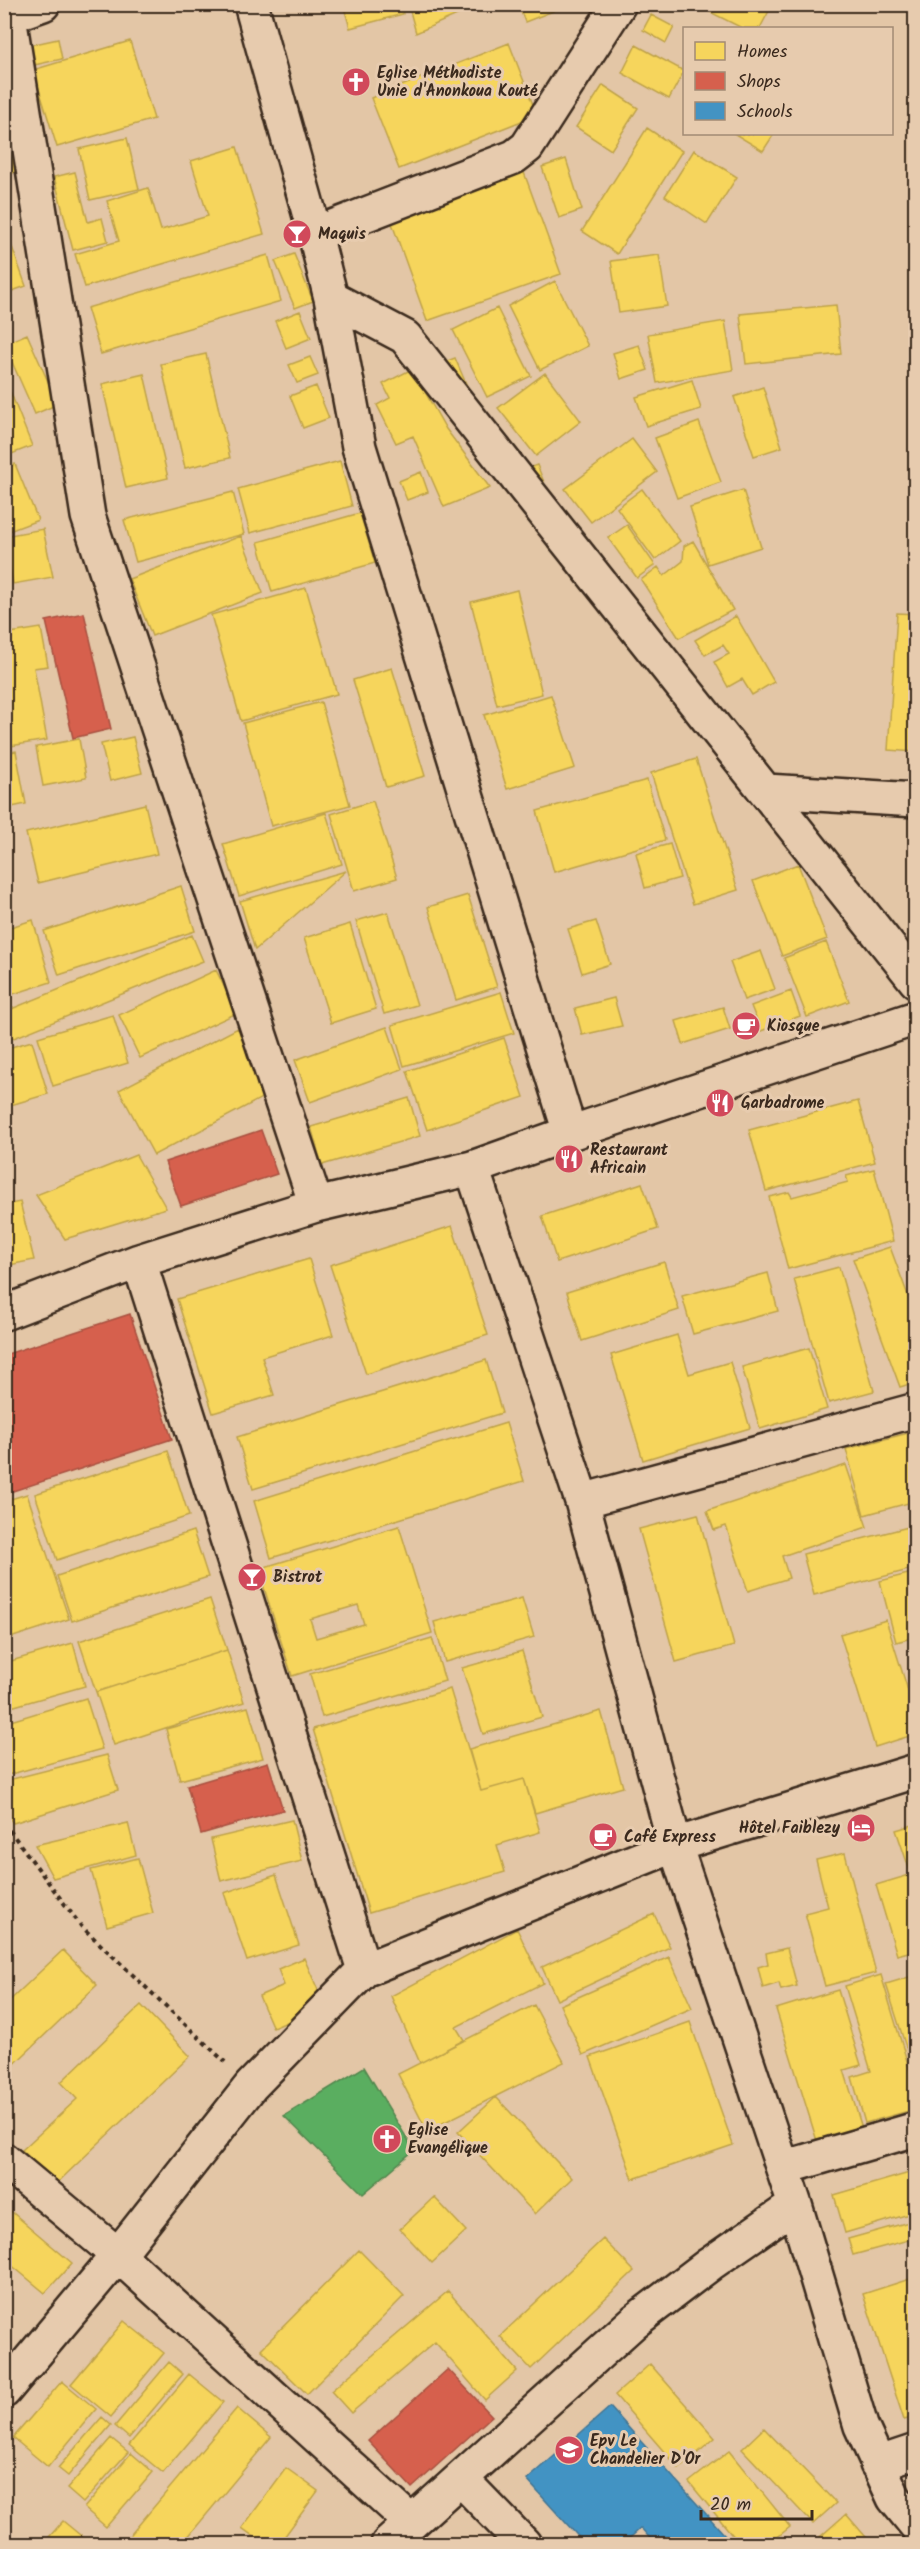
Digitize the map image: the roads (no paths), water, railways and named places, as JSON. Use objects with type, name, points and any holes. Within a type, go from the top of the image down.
[{"type":"street","points":[[43,4],[8,10],[88,516],[316,1205]]},
{"type":"street","points":[[250,4],[331,298],[359,447],[570,1133]]},
{"type":"street","points":[[315,234],[514,157],[527,147],[619,4]]},
{"type":"street","points":[[331,298],[405,337],[915,981]]},
{"type":"street","points":[[766,791],[915,800]]},
{"type":"street","points":[[4,1313],[140,1261],[316,1205],[472,1168],[915,1018]]},
{"type":"street","points":[[472,1168],[582,1501],[675,1845],[795,2205],[861,2426],[894,2498],[915,2525]]},
{"type":"street","points":[[140,1261],[364,1970]]},
{"type":"street","points":[[582,1501],[915,1410]]},
{"type":"street","points":[[4,2391],[118,2255],[251,2086],[364,1970],[675,1845],[915,1771]]},
{"type":"street","points":[[783,2168],[915,2129]]},
{"type":"street","points":[[4,2160],[118,2255],[411,2522]]},
{"type":"street","points":[[388,2544],[635,2321],[710,2264],[795,2205]]},
{"type":"street","points":[[877,2464],[915,2451]]},
{"type":"street","points":[[461,2479],[524,2544]]},
{"type":"place","name":"Eglise Méthodiste Unie d'Anonkoua Kouté","points":[[356,82]]},
{"type":"place","name":"Maquis","points":[[297,234]]},
{"type":"place","name":"Kiosque","points":[[746,1026]]},
{"type":"place","name":"Garbadrome","points":[[720,1103]]},
{"type":"place","name":"Restaurant Africain","points":[[569,1159]]},
{"type":"place","name":"Bistrot","points":[[252,1577]]},
{"type":"place","name":"Hôtel Faiblezy","points":[[861,1828]]},
{"type":"place","name":"Café Express","points":[[603,1837]]},
{"type":"place","name":"Eglise Evangélique","points":[[387,2139]]},
{"type":"place","name":"Epv Le Chandelier D'Or","points":[[569,2450]]}]
